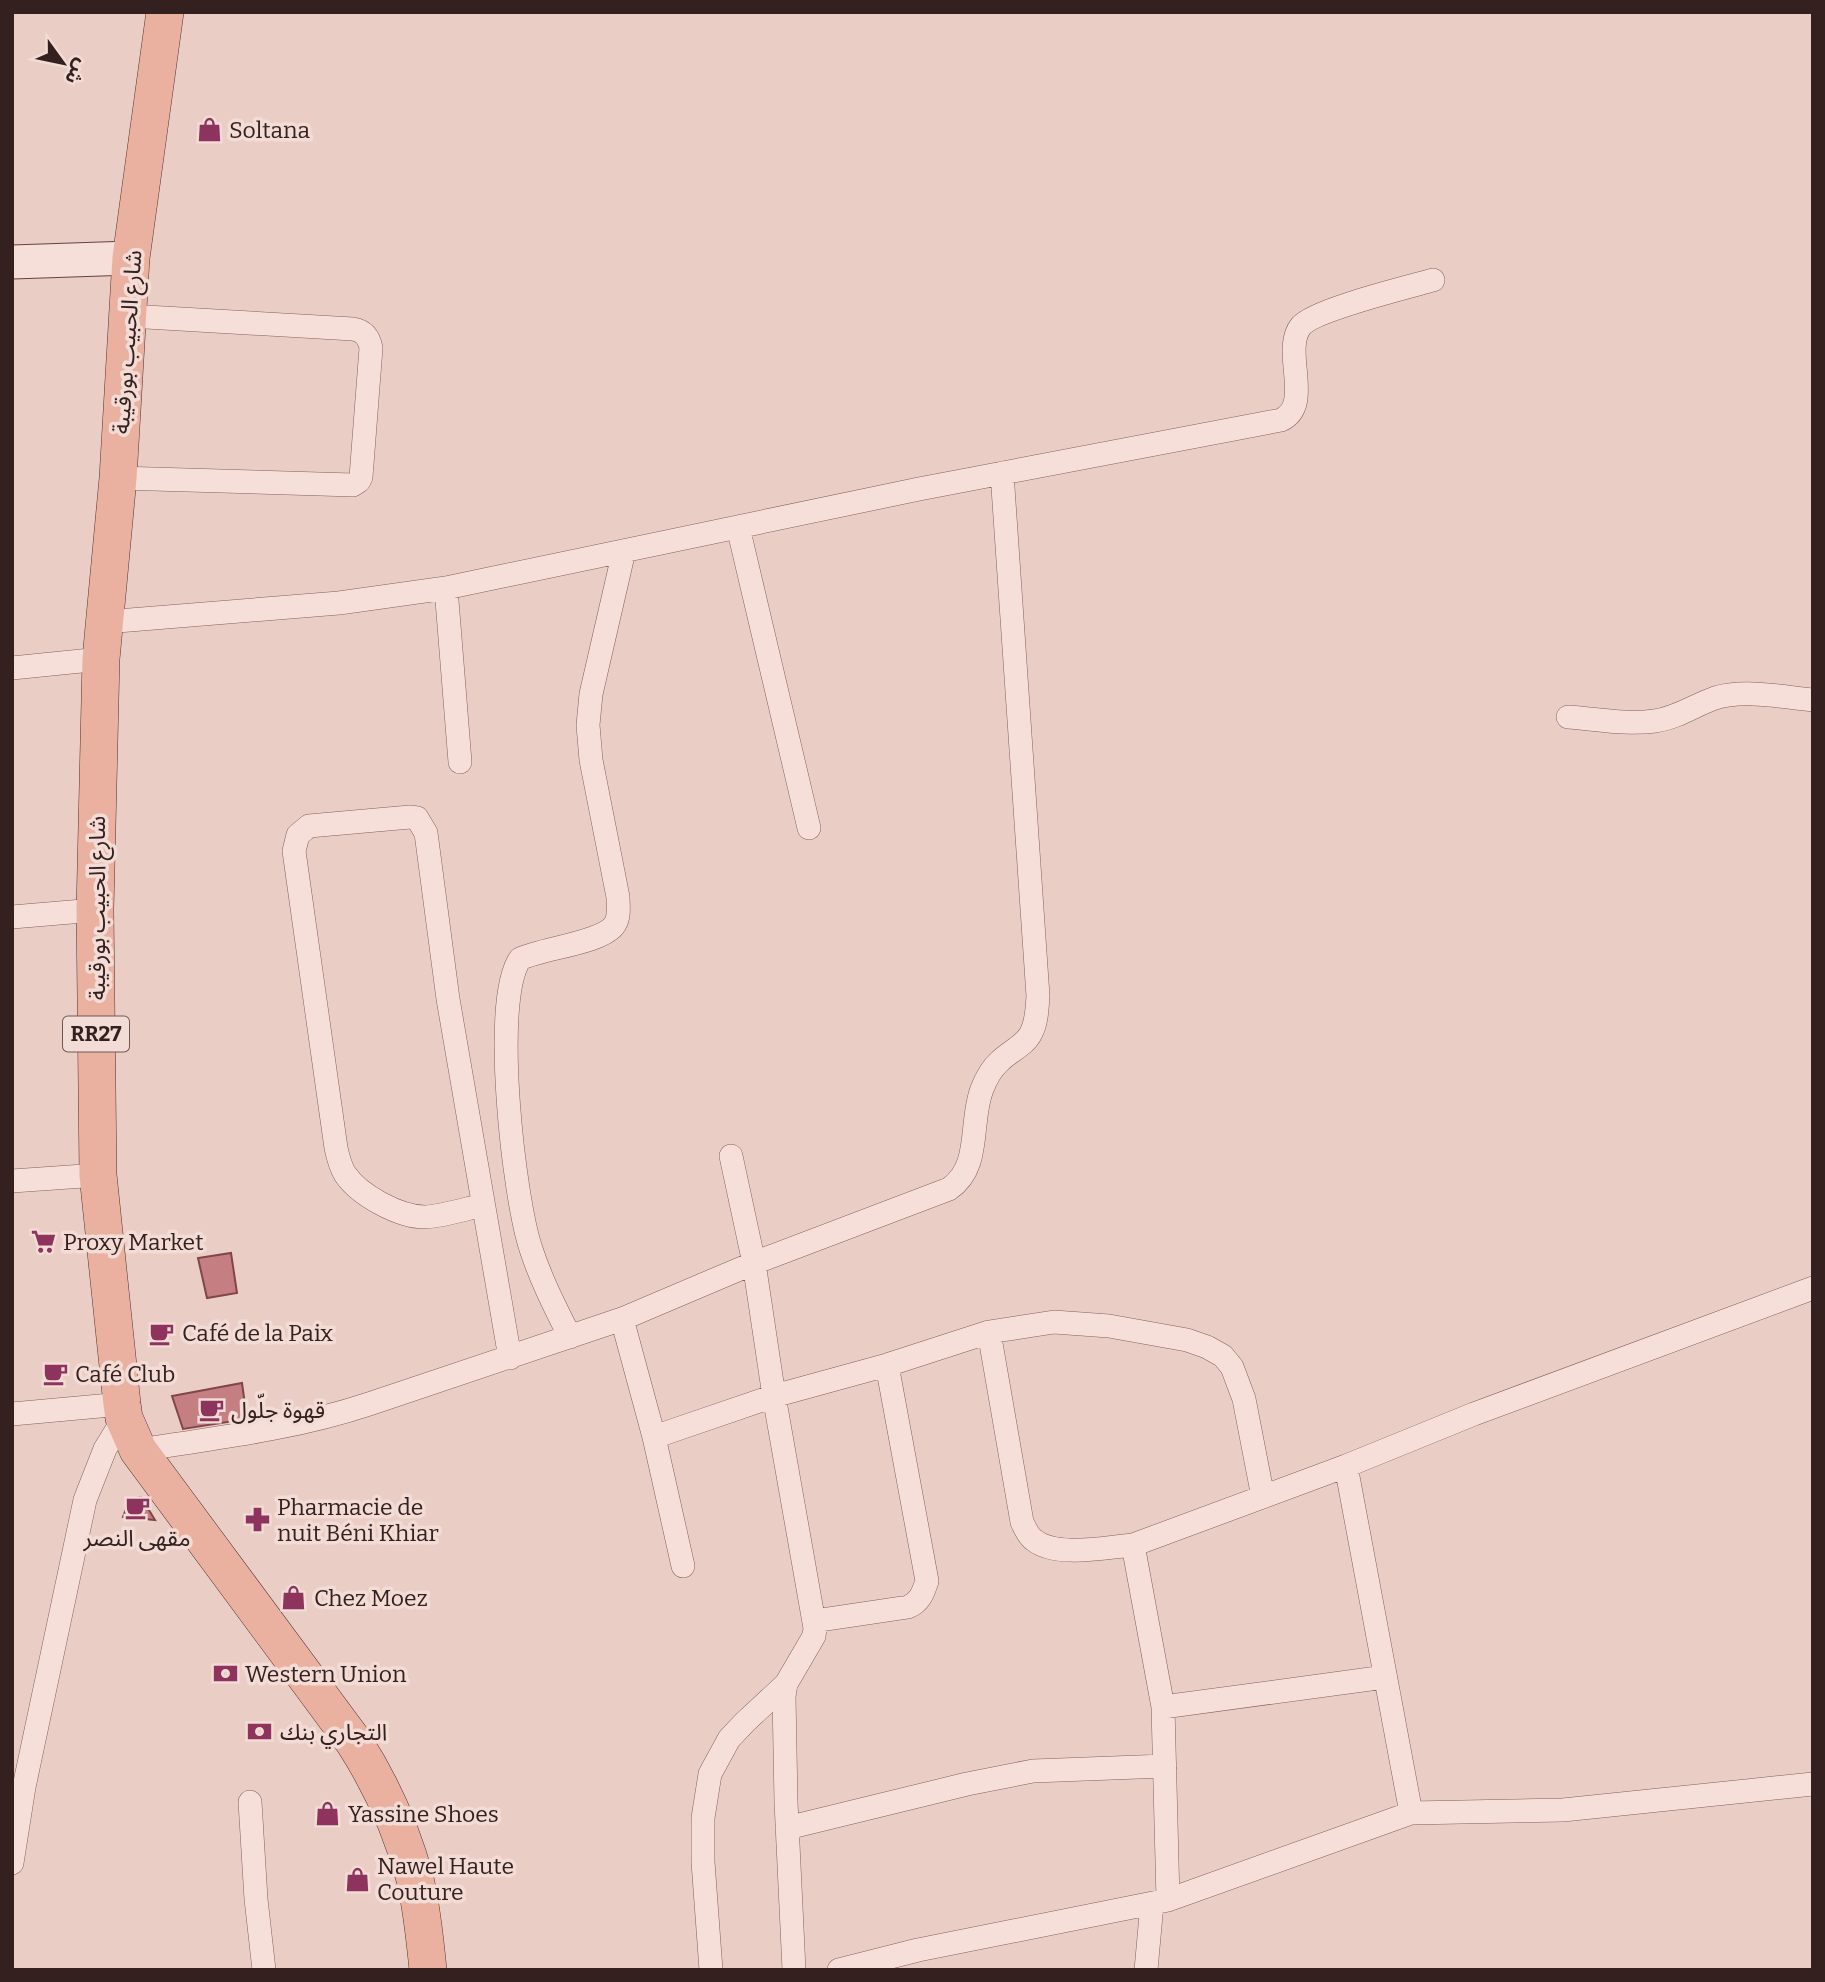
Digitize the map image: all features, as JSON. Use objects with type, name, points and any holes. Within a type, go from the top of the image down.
[{"type":"main road","name":"شارع الحبيب بورقيبة","points":[[128,1424],[98,1175],[95,910],[101,659],[118,478],[131,258],[164,12]]},
{"type":"main road","points":[[128,1424],[354,1742],[384,1793],[414,1878],[422,1916],[428,1970]]},
{"type":"street","points":[[12,262],[131,258]]},
{"type":"street","points":[[104,622],[339,603],[446,588],[1002,473],[1280,420],[1290,414],[1295,402],[1295,344],[1296,334],[1302,324],[1321,313],[1433,280]]},
{"type":"street","points":[[118,478],[352,485],[361,477],[370,361],[370,341],[360,330],[129,316]]},
{"type":"street","points":[[12,1414],[128,1424],[274,1430],[335,1416],[622,1319],[754,1263],[949,1189],[958,1183],[969,1165],[977,1105],[986,1080],[1000,1061],[1026,1040],[1033,1028],[1038,996],[1002,473]]},
{"type":"street","points":[[738,527],[809,828]]},
{"type":"street","points":[[570,1337],[531,1250],[522,1212],[506,1077],[508,993],[511,978],[520,959],[602,934],[614,926],[618,917],[618,897],[591,760],[588,725],[591,694],[624,551]]},
{"type":"street","points":[[446,588],[460,762]]},
{"type":"street","points":[[12,668],[101,659]]},
{"type":"street","points":[[1568,717],[1653,722],[1726,696],[1763,695],[1813,700]]},
{"type":"street","points":[[484,1205],[426,1217],[416,1216],[368,1196],[345,1174],[334,1136],[293,851],[298,835],[309,826],[410,817],[417,818],[422,825],[427,841],[448,999],[484,1205],[510,1357]]},
{"type":"street","points":[[12,917],[95,910]]},
{"type":"street","points":[[711,1970],[703,1862],[703,1818],[710,1774],[729,1739],[786,1684],[814,1636],[814,1621],[774,1396],[754,1263],[731,1156]]},
{"type":"street","points":[[12,1181],[98,1175]]},
{"type":"street","points":[[989,1332],[1022,1522],[1033,1540],[1061,1549],[1074,1550],[1133,1545],[1813,1288]]},
{"type":"street","points":[[622,1319],[654,1437],[683,1566]]},
{"type":"street","points":[[654,1437],[774,1396],[887,1365],[989,1332],[1054,1322],[1110,1326],[1187,1340],[1223,1356],[1232,1367],[1244,1399],[1263,1497]]},
{"type":"street","points":[[814,1621],[914,1605],[921,1598],[927,1581],[887,1365]]},
{"type":"street","points":[[12,1863],[18,1788],[85,1500],[105,1448],[128,1424]]},
{"type":"street","points":[[1346,1466],[1410,1813]]},
{"type":"street","points":[[1133,1545],[1163,1707],[1165,1766],[1160,1902],[1146,1970]]},
{"type":"street","points":[[1163,1707],[1385,1677]]},
{"type":"street","points":[[786,1684],[783,1706],[794,1970]]},
{"type":"street","points":[[787,1828],[967,1784],[1033,1771],[1165,1766]]},
{"type":"street","points":[[839,1970],[918,1960],[1160,1902],[1410,1813],[1563,1810],[1813,1784]]},
{"type":"street","points":[[250,1802],[264,1970]]},
{"type":"building","points":[[231,1253],[237,1293],[207,1298],[198,1258]]},
{"type":"building","name":"قهوة جلّول","points":[[242,1383],[247,1419],[183,1429],[172,1396]]},
{"type":"building","name":"مقهى النصر","points":[[141,1497],[155,1520],[123,1517],[130,1499]]},
{"type":"place","name":"Soltana","points":[[209,130]]},
{"type":"place","name":"Proxy Market","points":[[43,1242]]},
{"type":"place","name":"Café de la Paix","points":[[162,1333]]},
{"type":"place","name":"Café Club","points":[[55,1374]]},
{"type":"place","name":"قهوة جلّول","points":[[211,1410]]},
{"type":"place","name":"مقهى النصر","points":[[137,1508]]},
{"type":"place","name":"Pharmacie de nuit Béni Khiar","points":[[257,1520]]},
{"type":"place","name":"Chez Moez","points":[[294,1598]]},
{"type":"place","name":"Western Union","points":[[225,1674]]},
{"type":"place","name":"التجاري بنك","points":[[260,1732]]},
{"type":"place","name":"Yassine Shoes","points":[[328,1814]]},
{"type":"place","name":"Nawel Haute Couture","points":[[357,1879]]}]
